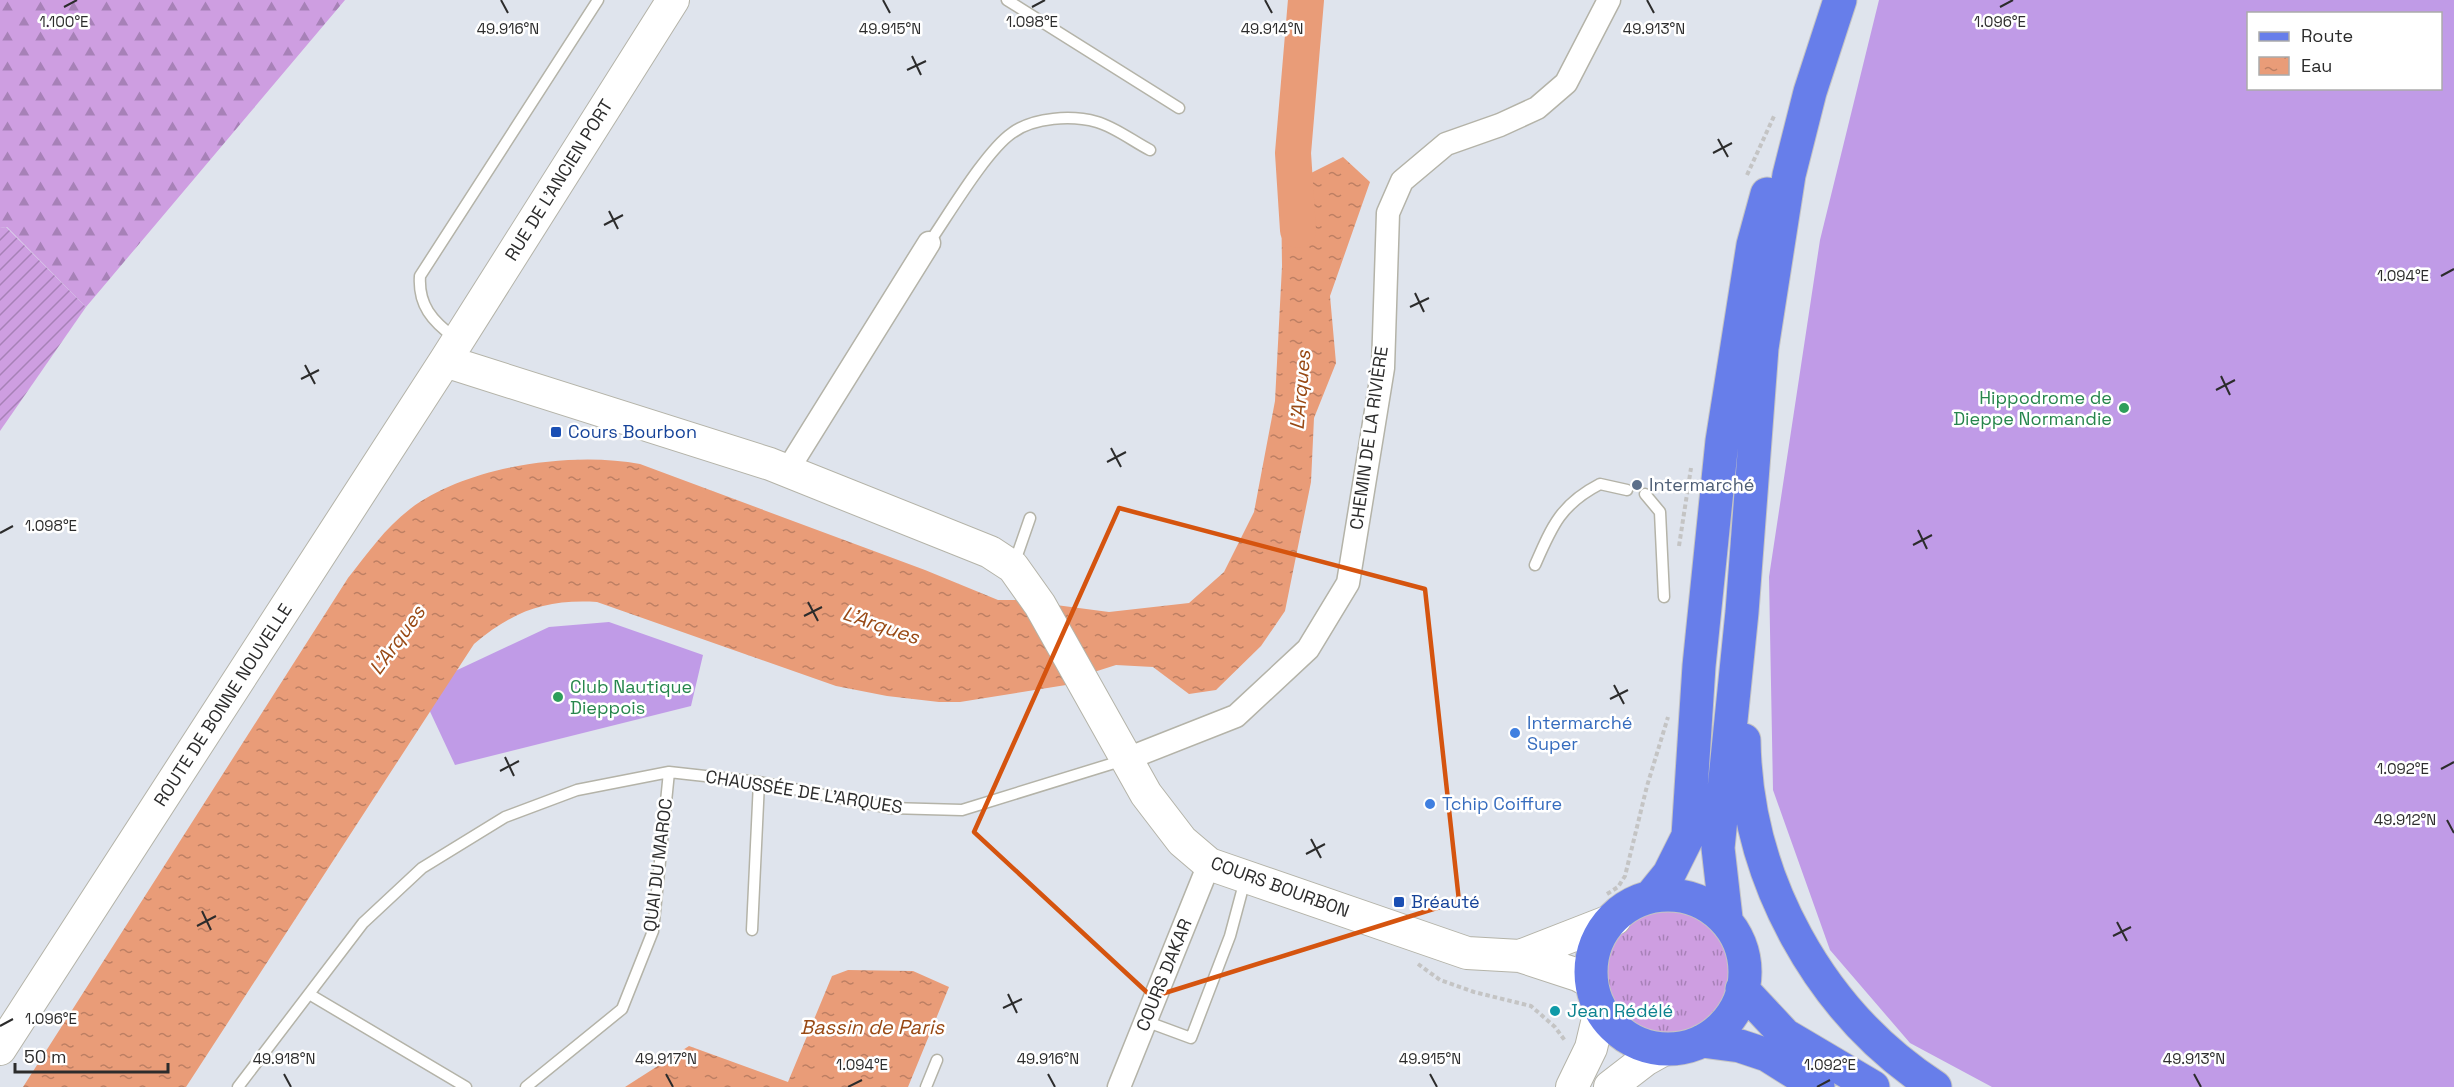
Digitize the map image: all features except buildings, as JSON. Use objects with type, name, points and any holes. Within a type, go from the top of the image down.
[{"type":"main road","name":"RUE DE L'ANCIEN PORT","points":[[451,350],[673,0]]},
{"type":"main road","points":[[1596,996],[1619,1033],[1645,1047],[1663,1050],[1691,1046],[1718,1030],[1731,1015],[1742,989],[1744,975],[1741,947],[1726,918],[1718,848],[1742,612],[1762,348],[1789,175],[1807,103],[1840,1]]},
{"type":"main road","points":[[1578,1076],[1596,996],[1593,959],[1601,937],[1615,919],[1652,895],[1669,874],[1688,836],[1699,666],[1722,441],[1753,245],[1801,88],[1840,1]]},
{"type":"main road","name":"COURS BOURBON","points":[[451,350],[787,471],[990,552],[1013,567],[1040,604],[1146,794],[1182,841],[1209,864],[1467,953],[1520,956],[1596,996]]},
{"type":"main road","name":"ROUTE DE BONNE NOUVELLE","points":[[0,1049],[451,350]]},
{"type":"main road","points":[[1742,612],[1744,752],[1749,801],[1767,874],[1816,972],[1875,1041],[1935,1087]]},
{"type":"main road","points":[[1652,895],[1674,893],[1692,896],[1707,902],[1726,918]]},
{"type":"main road","name":"COURS BOURBON","points":[[1520,956],[1615,919]]},
{"type":"main road","points":[[1742,989],[1785,1035],[1872,1087]]},
{"type":"main road","points":[[1702,1041],[1740,1046],[1767,1055],[1818,1087]]},
{"type":"main road","points":[[1611,1087],[1614,1081],[1663,1050]]},
{"type":"street","name":"CHEMIN DE LA RIVIÈRE","points":[[1127,759],[1236,716],[1308,649],[1348,583],[1383,368],[1388,213],[1402,181],[1446,144],[1500,125],[1537,108],[1566,83],[1609,0]]},
{"type":"street","points":[[787,471],[929,243]]},
{"type":"street","name":"COURS DAKAR","points":[[1119,1087],[1209,864]]},
{"type":"lane","points":[[451,350],[422,302],[419,292],[420,276],[598,0]]},
{"type":"lane","points":[[1007,0],[1179,108]]},
{"type":"lane","points":[[929,243],[994,151],[1012,133],[1032,123],[1062,119],[1098,122],[1150,150]]},
{"type":"lane","points":[[1535,565],[1551,529],[1576,496],[1600,484],[1627,490]]},
{"type":"lane","points":[[1645,494],[1660,512],[1664,597]]},
{"type":"lane","points":[[1013,567],[1030,518]]},
{"type":"lane","name":"CHAUSSÉE DE L'ARQUES","points":[[238,1087],[363,923],[422,868],[505,817],[578,790],[669,772],[759,782],[888,808],[962,810],[1127,759]]},
{"type":"lane","name":"QUAI DU MAROC","points":[[526,1087],[622,1009],[653,931],[669,772]]},
{"type":"lane","points":[[752,930],[759,782]]},
{"type":"lane","points":[[1145,1021],[1191,1038],[1230,936],[1246,877]]},
{"type":"lane","points":[[309,994],[466,1087]]},
{"type":"lane","points":[[926,1087],[937,1060]]},
{"type":"path","points":[[1414,961],[1440,980],[1474,992],[1531,1006],[1555,1027],[1578,1076]]},
{"type":"highlighted area","points":[[1119,508],[1425,589],[1459,901],[1152,997],[974,832]]},
{"type":"green space","points":[[0,0],[345,0],[86,307],[7,227],[0,228]]},
{"type":"green space","points":[[6,227],[86,307],[0,431],[0,228]]},
{"type":"green space","points":[[1670,908],[1694,913],[1715,926],[1728,947],[1733,971],[1728,995],[1715,1016],[1694,1029],[1670,1034],[1646,1029],[1625,1016],[1612,995],[1607,971],[1612,947],[1625,926],[1646,913]]},
{"type":"shaded area","name":"Hippodrome de Dieppe Normandie","points":[[1879,0],[2454,0],[2454,1087],[1992,1087],[1910,1043],[1830,950],[1773,790],[1769,577],[1820,240]]},
{"type":"shaded area","name":"Club Nautique Dieppois","points":[[609,622],[703,655],[691,706],[455,765],[419,688],[549,627]]},
{"type":"water","points":[[1343,157],[1370,182],[1330,296],[1336,363],[1314,418],[1311,482],[1285,611],[1261,646],[1216,690],[1189,694],[1153,667],[1116,665],[1069,680],[1066,685],[960,702],[887,696],[836,686],[597,602],[546,605],[502,623],[474,644],[186,1087],[23,1087],[348,578],[401,516],[433,494],[460,482],[490,472],[552,461],[613,460],[640,464],[925,570],[998,600],[1018,600],[1109,612],[1189,603],[1224,572],[1254,512],[1275,401],[1282,266],[1281,188]]},
{"type":"water","name":"Bassin de Paris","points":[[848,970],[913,971],[949,987],[908,1087],[625,1087],[689,1046],[788,1082],[832,976]]},
{"type":"waterway","name":"L'Arques","points":[[1298,230],[1293,153],[1306,0]]},
{"type":"place","name":"Hippodrome de Dieppe Normandie","points":[[2124,408]]},
{"type":"place","name":"Cours Bourbon","points":[[556,432]]},
{"type":"place","name":"Intermarché","points":[[1637,485]]},
{"type":"place","name":"Club Nautique Dieppois","points":[[558,697]]},
{"type":"place","name":"Intermarché Super","points":[[1515,733]]},
{"type":"place","name":"Tchip Coiffure","points":[[1430,804]]},
{"type":"place","name":"Bréauté","points":[[1399,902]]},
{"type":"place","name":"Jean Rédélé","points":[[1555,1011]]}]
